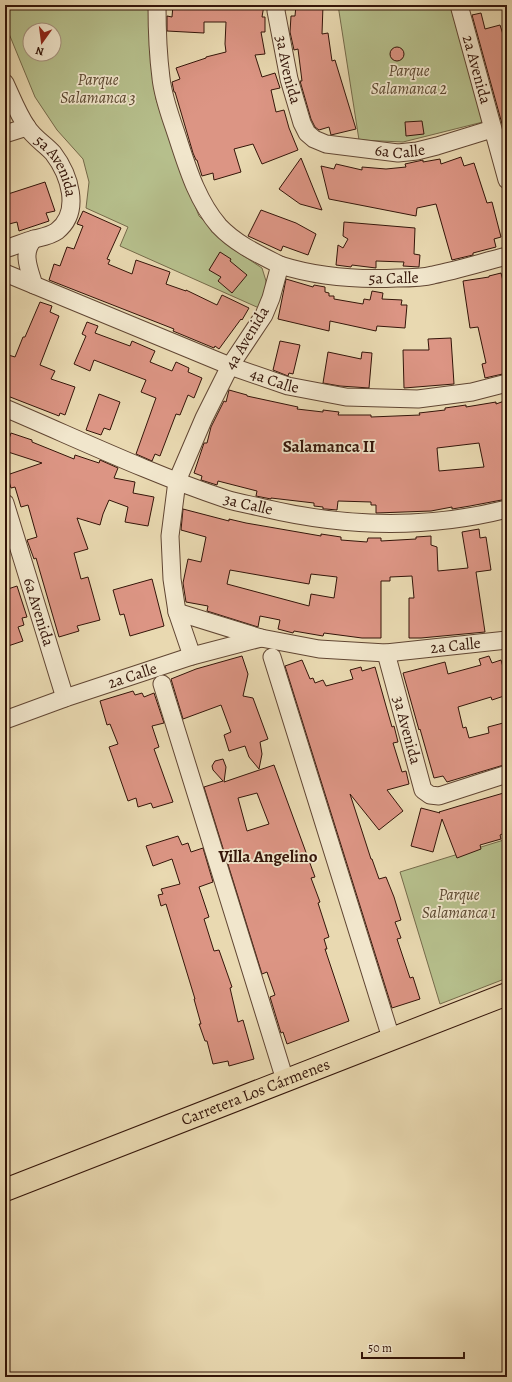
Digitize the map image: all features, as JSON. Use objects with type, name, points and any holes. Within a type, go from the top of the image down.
[{"type":"main road","name":"Carretera Los Cármenes","points":[[5,1190],[391,1038],[507,994]]},
{"type":"street","points":[[157,5],[161,78],[167,108],[195,187],[206,208],[220,226],[242,246],[280,265]]},
{"type":"street","name":"3a Avenida","points":[[277,5],[276,11],[289,79],[302,123],[307,133]]},
{"type":"street","name":"2a Avenida","points":[[459,5],[507,180]]},
{"type":"street","name":"5a Avenida","points":[[5,83],[27,128],[37,140],[52,152],[63,168],[70,187],[72,204],[65,222],[58,230],[50,235],[5,249]]},
{"type":"street","points":[[5,134],[27,128]]},
{"type":"street","name":"6a Calle","points":[[307,133],[314,139],[326,144],[398,153],[417,151],[437,146],[492,129]]},
{"type":"street","points":[[34,239],[28,245],[27,255],[28,269],[34,285]]},
{"type":"street","name":"5a Calle","points":[[280,265],[302,272],[337,277],[377,279],[433,275],[507,256]]},
{"type":"street","name":"4a Avenida","points":[[192,656],[177,612],[172,579],[170,536],[177,481],[204,418],[230,366],[264,315],[271,298],[280,265]]},
{"type":"street","name":"4a Calle","points":[[5,273],[230,366],[288,386],[346,397],[418,399],[472,392],[507,383]]},
{"type":"street","name":"3a Calle","points":[[5,408],[177,481],[227,500],[286,514],[346,522],[393,523],[437,522],[507,510]]},
{"type":"street","name":"6a Avenida","points":[[5,503],[65,698]]},
{"type":"street","name":"2a Calle","points":[[177,612],[261,638],[319,649],[386,653],[507,640]]},
{"type":"street","name":"2a Calle","points":[[5,720],[65,698],[192,656],[261,638]]},
{"type":"street","name":"3a Avenida","points":[[386,653],[422,790],[430,795],[438,796],[507,774]]},
{"type":"street","points":[[272,657],[391,1038]]},
{"type":"street","points":[[162,684],[285,1080]]},
{"type":"green space","name":"Parque Salamanca 3","points":[[5,5],[150,5],[149,24],[156,99],[176,157],[199,216],[233,249],[262,268],[266,281],[265,294],[259,308],[120,246],[128,227],[86,208],[89,182],[83,159],[57,130],[35,97],[5,24]]},
{"type":"green space","name":"Parque Salamanca 2","points":[[338,5],[450,5],[483,122],[403,142],[359,140]]},
{"type":"green space","name":"Parque Salamanca 1","points":[[507,839],[507,978],[440,1004],[400,872]]},
{"type":"building","points":[[173,5],[264,5],[262,17],[265,17],[265,32],[261,32],[265,54],[255,55],[262,77],[275,73],[280,88],[271,90],[276,112],[284,110],[289,128],[298,150],[262,164],[253,144],[234,149],[241,172],[214,180],[213,173],[202,176],[193,153],[172,82],[180,79],[176,68],[206,57],[226,52],[226,22],[204,22],[204,33],[167,31],[167,16],[172,17]]},
{"type":"building","points":[[296,5],[323,5],[322,34],[328,33],[332,61],[335,60],[356,129],[331,135],[329,127],[319,130],[315,127],[311,119],[300,81],[302,81],[298,49],[294,50],[290,32],[291,16],[295,16]]},
{"type":"building","points":[[481,13],[485,29],[500,25],[507,47],[507,142],[472,15]]},
{"type":"building","points":[[394,47],[400,47],[404,51],[404,57],[400,61],[394,61],[390,57],[390,51]]},
{"type":"building","points":[[422,121],[424,134],[406,136],[405,122]]},
{"type":"building","points":[[461,157],[464,166],[474,163],[487,203],[492,202],[501,237],[494,239],[496,247],[452,260],[436,204],[417,208],[416,216],[329,199],[321,166],[334,169],[336,164],[362,170],[362,167],[386,169],[406,167],[405,164],[423,160],[423,162],[440,159],[441,164]]},
{"type":"building","points":[[301,158],[322,210],[300,204],[279,189]]},
{"type":"building","points":[[45,182],[55,211],[46,213],[49,221],[19,231],[17,222],[5,225],[5,195]]},
{"type":"building","points":[[261,210],[296,223],[316,234],[308,255],[283,246],[281,251],[248,236]]},
{"type":"building","points":[[83,211],[121,228],[107,259],[110,260],[108,264],[132,274],[136,260],[170,272],[166,284],[186,290],[217,305],[222,295],[249,308],[242,320],[241,319],[219,349],[215,346],[214,348],[173,331],[174,329],[49,280],[54,264],[60,266],[67,247],[74,249],[83,226],[77,224]]},
{"type":"building","points":[[344,222],[415,228],[414,254],[420,255],[419,267],[403,266],[404,262],[376,261],[376,268],[336,265],[338,245],[343,248],[348,239],[343,236]]},
{"type":"building","points":[[220,252],[231,259],[230,261],[247,275],[232,293],[218,281],[221,277],[209,270]]},
{"type":"building","points":[[501,273],[503,281],[507,280],[507,373],[485,378],[482,364],[486,363],[478,327],[470,328],[463,281],[489,277]]},
{"type":"building","points":[[286,279],[313,287],[314,285],[325,287],[325,292],[329,293],[329,296],[334,296],[334,299],[363,304],[364,299],[370,300],[372,291],[383,293],[382,299],[402,300],[401,305],[407,305],[405,328],[377,326],[376,331],[330,321],[329,331],[278,319]]},
{"type":"building","points":[[40,302],[52,306],[50,312],[59,316],[40,365],[55,371],[51,379],[75,387],[65,415],[60,413],[59,416],[5,395],[5,354],[15,357]]},
{"type":"building","points":[[87,322],[98,326],[95,333],[130,346],[132,341],[155,351],[150,362],[172,371],[176,362],[189,368],[188,372],[202,378],[194,398],[188,395],[180,415],[176,414],[160,456],[155,454],[152,461],[136,454],[156,398],[141,392],[146,380],[94,360],[90,371],[74,364],[86,336],[82,334]]},
{"type":"building","points":[[451,338],[454,384],[404,388],[403,350],[429,350],[428,339]]},
{"type":"building","points":[[280,341],[300,345],[293,374],[289,373],[288,376],[273,370]]},
{"type":"building","points":[[328,352],[361,359],[362,352],[372,353],[369,388],[323,383]]},
{"type":"building","points":[[229,390],[247,396],[298,407],[297,409],[339,412],[338,415],[371,415],[371,417],[420,415],[419,413],[445,410],[445,408],[466,405],[466,407],[496,402],[496,404],[507,400],[507,499],[452,509],[452,507],[431,511],[376,513],[376,505],[371,505],[371,502],[338,501],[337,510],[323,509],[323,507],[314,506],[314,503],[256,496],[257,491],[218,481],[217,485],[201,480],[202,476],[194,473],[204,443],[207,443],[211,427],[224,401],[226,402]],"holes":[[[479,443],[484,467],[439,471],[437,448]]]},
{"type":"building","points":[[99,394],[120,402],[110,430],[104,428],[101,435],[86,430]]},
{"type":"building","points":[[11,433],[32,440],[32,442],[74,459],[75,455],[99,463],[100,460],[118,468],[114,478],[135,482],[133,493],[154,497],[148,526],[125,522],[128,507],[109,500],[100,525],[77,518],[88,549],[74,553],[81,579],[88,577],[100,620],[77,626],[79,631],[59,637],[36,558],[34,559],[27,540],[37,537],[28,505],[21,507],[15,487],[11,488],[7,475],[42,463],[5,451]]},
{"type":"building","points":[[183,509],[229,521],[229,519],[321,536],[321,534],[341,537],[341,540],[367,542],[368,538],[381,538],[381,541],[416,539],[416,537],[431,536],[431,545],[437,547],[438,571],[468,568],[462,532],[479,529],[480,538],[486,537],[491,570],[476,572],[485,632],[409,638],[409,598],[414,598],[412,576],[390,577],[390,581],[381,581],[381,638],[362,638],[324,633],[323,636],[294,631],[293,633],[278,629],[280,620],[260,616],[258,627],[207,611],[208,606],[186,602],[183,583],[188,559],[201,562],[206,537],[181,530]],"holes":[[[230,570],[309,584],[311,574],[337,577],[334,598],[311,594],[309,606],[227,584]]]},
{"type":"building","points":[[152,579],[164,626],[130,636],[124,614],[120,615],[113,590]]},
{"type":"building","points":[[17,586],[27,617],[22,618],[24,625],[18,627],[23,641],[5,647],[5,590]]},
{"type":"building","points":[[242,656],[248,674],[243,696],[253,698],[268,739],[260,742],[262,754],[259,769],[249,757],[245,746],[229,751],[224,735],[231,732],[221,705],[183,719],[171,679],[196,669]]},
{"type":"building","points":[[489,656],[492,663],[501,660],[503,667],[507,666],[507,695],[492,700],[491,697],[458,707],[463,728],[466,727],[469,738],[489,733],[488,727],[507,722],[507,764],[447,782],[443,776],[434,778],[403,673],[445,662],[448,674],[481,665],[479,659]]},
{"type":"building","points":[[302,660],[310,679],[313,678],[315,683],[323,680],[326,686],[353,679],[350,670],[361,667],[362,671],[375,667],[392,727],[394,726],[398,742],[393,743],[402,772],[406,771],[409,784],[387,790],[403,811],[379,830],[350,794],[379,879],[386,877],[394,897],[401,920],[395,922],[401,938],[397,939],[410,978],[413,977],[420,999],[392,1008],[285,666]]},
{"type":"building","points":[[133,691],[135,695],[142,693],[144,697],[154,693],[164,723],[152,726],[159,747],[154,749],[173,802],[153,808],[151,803],[138,807],[136,798],[128,801],[109,747],[118,744],[110,724],[107,725],[100,701]]},
{"type":"building","points":[[223,759],[226,767],[224,782],[274,765],[315,877],[311,878],[320,902],[318,903],[329,937],[324,939],[327,949],[325,949],[349,1021],[287,1044],[283,1032],[281,1033],[270,997],[275,995],[267,972],[262,974],[204,787],[223,781],[213,770],[212,766],[215,761]],"holes":[[[257,793],[269,824],[247,831],[238,798]]]},
{"type":"building","points":[[507,792],[507,832],[500,835],[501,839],[480,845],[481,849],[457,858],[442,819],[433,852],[411,846],[421,808],[440,813],[439,812]]},
{"type":"building","points":[[178,836],[182,845],[188,843],[191,852],[203,848],[213,882],[199,887],[209,917],[204,919],[214,951],[219,950],[232,987],[230,988],[238,1022],[243,1020],[254,1059],[229,1066],[228,1061],[213,1064],[207,1041],[205,1041],[199,1024],[201,1024],[195,999],[166,904],[161,906],[158,895],[163,894],[161,889],[180,884],[172,859],[153,866],[146,846]]},
{"type":"district","name":"Salamanca II","points":[[329,446]]},
{"type":"district","name":"Villa Angelino","points":[[268,856]]}]
